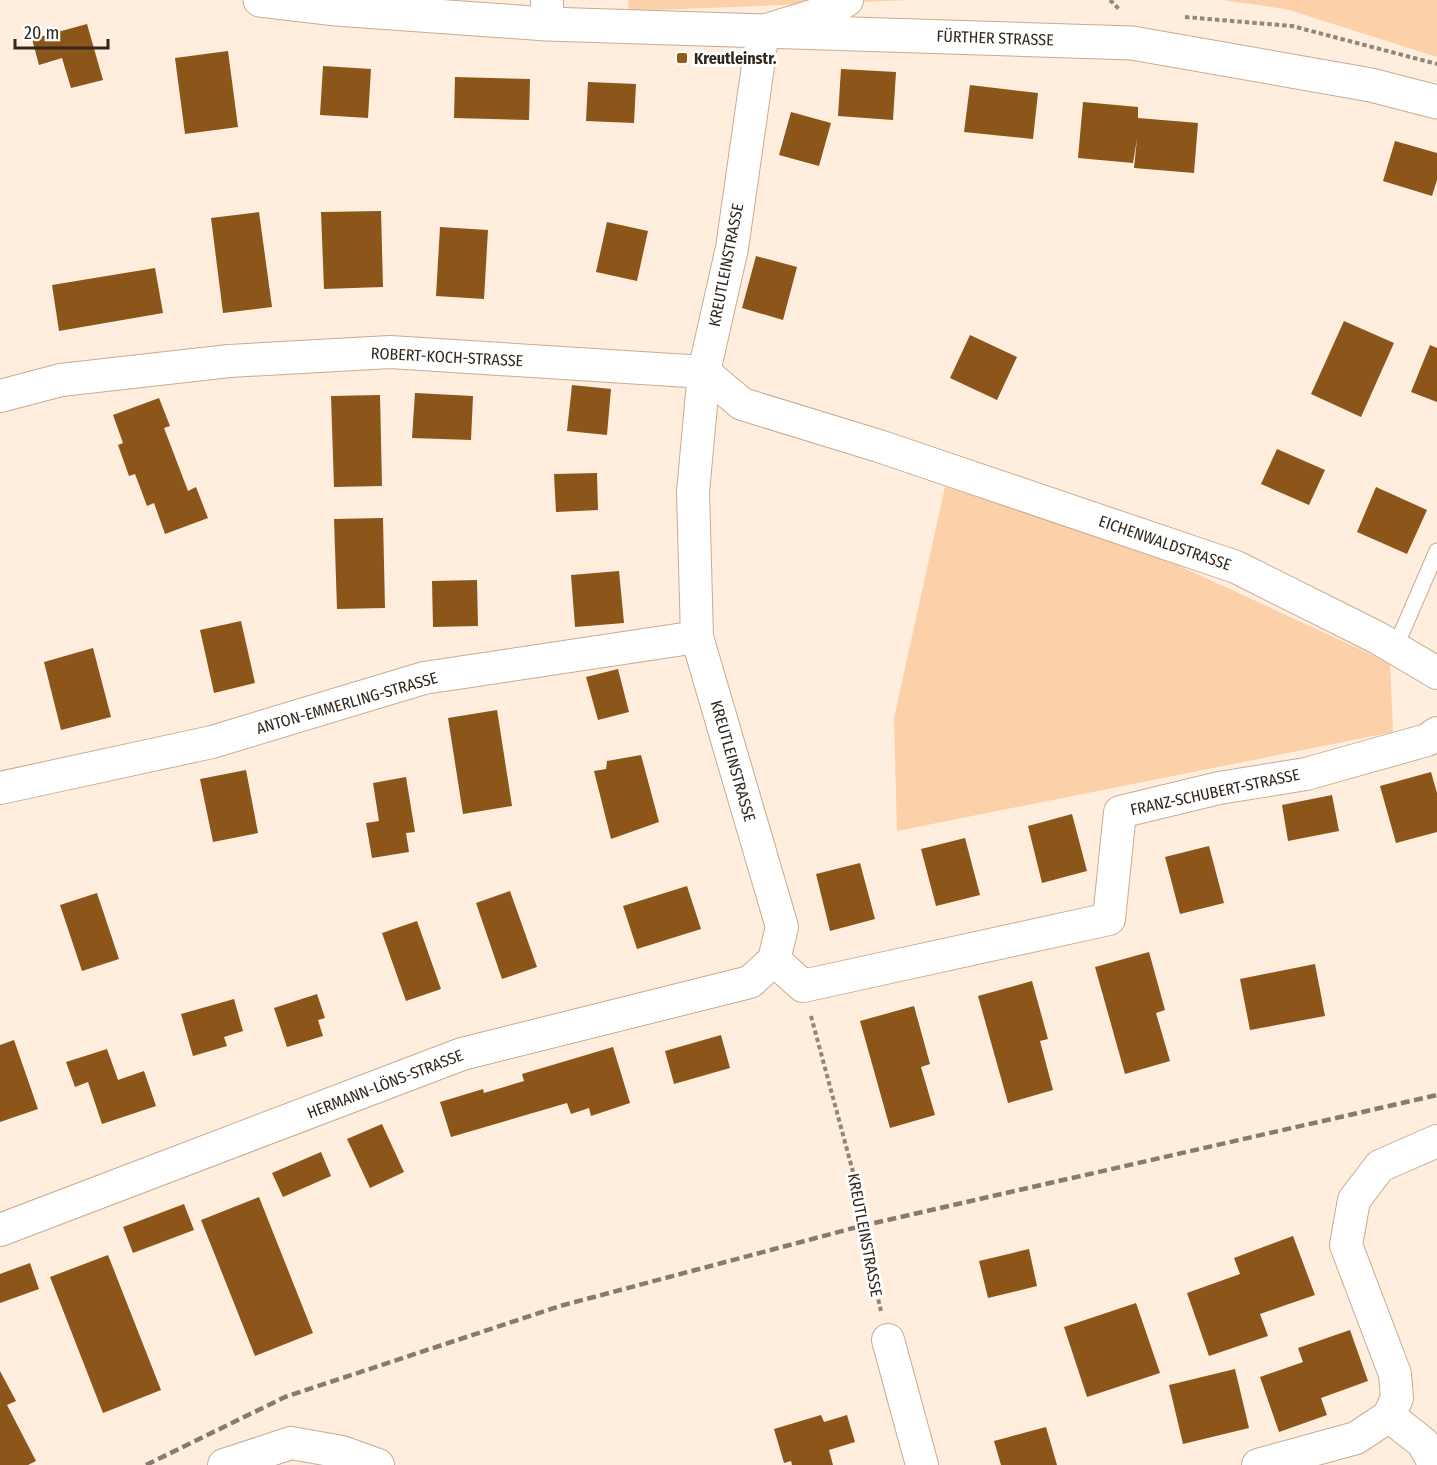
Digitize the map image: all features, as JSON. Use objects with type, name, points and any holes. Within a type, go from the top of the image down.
[{"type":"main road","name":"FÜRTHER STRASSE","points":[[273,1],[547,12],[763,31],[1132,43],[1371,85],[1437,102]]},
{"type":"street","points":[[763,31],[832,10],[848,0]]},
{"type":"street","name":"KREUTLEINSTRASSE","points":[[763,31],[732,248],[704,372],[693,492],[697,637],[782,927],[774,960]]},
{"type":"street","name":"ROBERT-KOCH-STRASSE","points":[[0,396],[61,380],[218,362],[390,352],[704,372]]},
{"type":"street","name":"EICHENWALDSTRASSE","points":[[704,372],[742,404],[879,446],[1236,567],[1395,648],[1437,673]]},
{"type":"street","name":"ANTON-EMMERLING-STRASSE","points":[[0,788],[212,742],[424,678],[697,637]]},
{"type":"street","name":"FRANZ-SCHUBERT-STRASSE","points":[[803,986],[1109,919],[1120,812],[1219,788],[1306,774],[1427,740],[1437,733]]},
{"type":"street","points":[[774,960],[803,986]]},
{"type":"street","name":"HERMANN-LÖNS-STRASSE","points":[[0,1230],[462,1054],[750,982],[774,960]]},
{"type":"street","points":[[1258,1465],[1356,1437],[1389,1416],[1397,1398],[1395,1374],[1346,1245],[1354,1200],[1380,1166],[1437,1140]]},
{"type":"street","points":[[888,1340],[922,1465]]},
{"type":"street","points":[[1389,1416],[1423,1443],[1435,1465]]},
{"type":"street","points":[[224,1465],[291,1443],[342,1452],[378,1465]]},
{"type":"lane","points":[[1395,648],[1437,551]]},
{"type":"path","points":[[1110,0],[1122,12]]},
{"type":"path","name":"KREUTLEINSTRASSE","points":[[803,986],[863,1209],[861,1226],[888,1340]]},
{"type":"shaded area","points":[[628,0],[910,0],[629,11]]},
{"type":"shaded area","points":[[1222,0],[1437,0],[1437,57],[1286,9]]},
{"type":"shaded area","points":[[945,487],[1119,538],[1390,663],[1393,732],[897,831],[894,718]]},
{"type":"building","points":[[87,24],[103,80],[71,88],[62,58],[39,65],[32,39]]},
{"type":"building","points":[[228,51],[238,127],[185,134],[175,58]]},
{"type":"building","points":[[323,66],[371,69],[368,118],[320,115]]},
{"type":"building","points":[[841,69],[896,72],[893,120],[838,116]]},
{"type":"building","points":[[455,77],[530,79],[529,120],[454,118]]},
{"type":"building","points":[[588,82],[636,84],[634,123],[586,121]]},
{"type":"building","points":[[970,85],[1038,93],[1033,139],[964,132]]},
{"type":"building","points":[[1083,102],[1138,107],[1138,118],[1198,123],[1194,173],[1134,168],[1137,139],[1133,163],[1078,158]]},
{"type":"building","points":[[791,112],[831,123],[819,166],[779,155]]},
{"type":"building","points":[[1395,141],[1437,153],[1437,180],[1432,196],[1383,181]]},
{"type":"building","points":[[381,211],[383,287],[324,289],[321,212]]},
{"type":"building","points":[[259,212],[272,307],[223,313],[211,218]]},
{"type":"building","points":[[607,222],[648,231],[637,281],[596,272]]},
{"type":"building","points":[[440,227],[488,230],[484,299],[436,296]]},
{"type":"building","points":[[756,256],[797,267],[783,320],[742,308]]},
{"type":"building","points":[[155,268],[163,313],[59,331],[52,285]]},
{"type":"building","points":[[1344,321],[1394,343],[1361,417],[1311,394]]},
{"type":"building","points":[[970,335],[1017,357],[997,400],[950,378]]},
{"type":"building","points":[[1430,345],[1437,348],[1437,402],[1411,392]]},
{"type":"building","points":[[572,385],[611,389],[607,435],[567,431]]},
{"type":"building","points":[[415,393],[473,396],[471,440],[412,438]]},
{"type":"building","points":[[380,395],[382,486],[334,487],[331,396]]},
{"type":"building","points":[[159,398],[170,426],[164,428],[188,491],[196,487],[208,518],[165,534],[154,503],[147,506],[135,474],[129,476],[118,445],[123,443],[113,415]]},
{"type":"building","points":[[1277,449],[1325,470],[1309,505],[1261,484]]},
{"type":"building","points":[[597,473],[598,510],[556,512],[554,474]]},
{"type":"building","points":[[1376,487],[1427,510],[1407,554],[1357,532]]},
{"type":"building","points":[[383,518],[385,608],[337,609],[334,519]]},
{"type":"building","points":[[619,571],[624,623],[575,627],[571,575]]},
{"type":"building","points":[[477,580],[478,626],[433,627],[432,581]]},
{"type":"building","points":[[241,621],[255,683],[214,693],[200,630]]},
{"type":"building","points":[[93,648],[111,717],[61,730],[44,662]]},
{"type":"building","points":[[618,669],[629,712],[598,720],[586,677]]},
{"type":"building","points":[[497,710],[512,806],[463,814],[448,718]]},
{"type":"building","points":[[641,755],[659,822],[611,839],[594,771],[606,769],[607,761]]},
{"type":"building","points":[[246,770],[258,833],[213,842],[200,779]]},
{"type":"building","points":[[1431,772],[1437,793],[1437,832],[1396,843],[1380,786]]},
{"type":"building","points":[[406,777],[415,832],[406,833],[409,852],[372,858],[366,823],[379,821],[373,783]]},
{"type":"building","points":[[1332,795],[1339,831],[1288,841],[1282,805]]},
{"type":"building","points":[[1072,814],[1087,871],[1042,883],[1028,826]]},
{"type":"building","points":[[965,838],[980,895],[936,906],[921,849]]},
{"type":"building","points":[[1209,846],[1224,903],[1180,914],[1165,857]]},
{"type":"building","points":[[860,863],[875,919],[830,931],[816,874]]},
{"type":"building","points":[[687,886],[701,929],[637,949],[623,906]]},
{"type":"building","points":[[510,891],[537,967],[502,979],[476,903]]},
{"type":"building","points":[[97,893],[119,959],[82,971],[60,905]]},
{"type":"building","points":[[417,921],[441,989],[406,1001],[382,933]]},
{"type":"building","points":[[1149,952],[1165,1010],[1156,1013],[1170,1061],[1125,1074],[1095,967]]},
{"type":"building","points":[[1315,964],[1325,1016],[1250,1030],[1240,979]]},
{"type":"building","points":[[1032,981],[1048,1039],[1040,1041],[1053,1090],[1008,1103],[978,996]]},
{"type":"building","points":[[317,994],[325,1018],[318,1020],[323,1036],[287,1047],[274,1008]]},
{"type":"building","points":[[234,999],[243,1031],[224,1037],[227,1046],[193,1056],[181,1014]]},
{"type":"building","points":[[914,1006],[930,1064],[921,1067],[935,1115],[890,1128],[860,1021]]},
{"type":"building","points":[[721,1035],[730,1068],[674,1084],[665,1051]]},
{"type":"building","points":[[14,1040],[38,1109],[0,1122],[0,1045]]},
{"type":"building","points":[[613,1047],[630,1103],[591,1116],[589,1108],[571,1114],[567,1103],[451,1137],[440,1102],[483,1089],[484,1093],[524,1081],[522,1074]]},
{"type":"building","points":[[107,1049],[118,1080],[144,1071],[156,1106],[102,1124],[88,1082],[75,1087],[66,1062]]},
{"type":"building","points":[[382,1124],[404,1172],[370,1188],[347,1139]]},
{"type":"building","points":[[321,1152],[331,1176],[283,1197],[272,1173]]},
{"type":"building","points":[[259,1197],[313,1333],[255,1356],[201,1220]]},
{"type":"building","points":[[184,1204],[194,1230],[133,1253],[123,1227]]},
{"type":"building","points":[[1293,1236],[1315,1295],[1260,1314],[1268,1336],[1209,1356],[1187,1293],[1240,1274],[1234,1258]]},
{"type":"building","points":[[1029,1249],[1037,1286],[988,1298],[979,1261]]},
{"type":"building","points":[[108,1255],[161,1390],[103,1413],[50,1277]]},
{"type":"building","points":[[30,1263],[39,1289],[0,1303],[0,1274]]},
{"type":"building","points":[[1136,1303],[1160,1373],[1087,1397],[1064,1327]]},
{"type":"building","points":[[1350,1330],[1368,1381],[1321,1398],[1327,1415],[1279,1432],[1260,1377],[1303,1362],[1298,1348]]},
{"type":"building","points":[[1235,1369],[1249,1428],[1183,1444],[1169,1385]]},
{"type":"building","points":[[0,1371],[16,1401],[7,1405],[36,1461],[28,1465],[0,1465]]},
{"type":"building","points":[[821,1415],[824,1422],[847,1415],[855,1442],[829,1450],[833,1465],[792,1465],[791,1461],[784,1463],[774,1429]]},
{"type":"building","points":[[1046,1427],[1057,1465],[1001,1465],[994,1441]]},
{"type":"railway","points":[[146,1465],[285,1397],[560,1306],[861,1226],[1437,1095]]},
{"type":"place","name":"Kreutleinstr.","points":[[682,58]]}]
